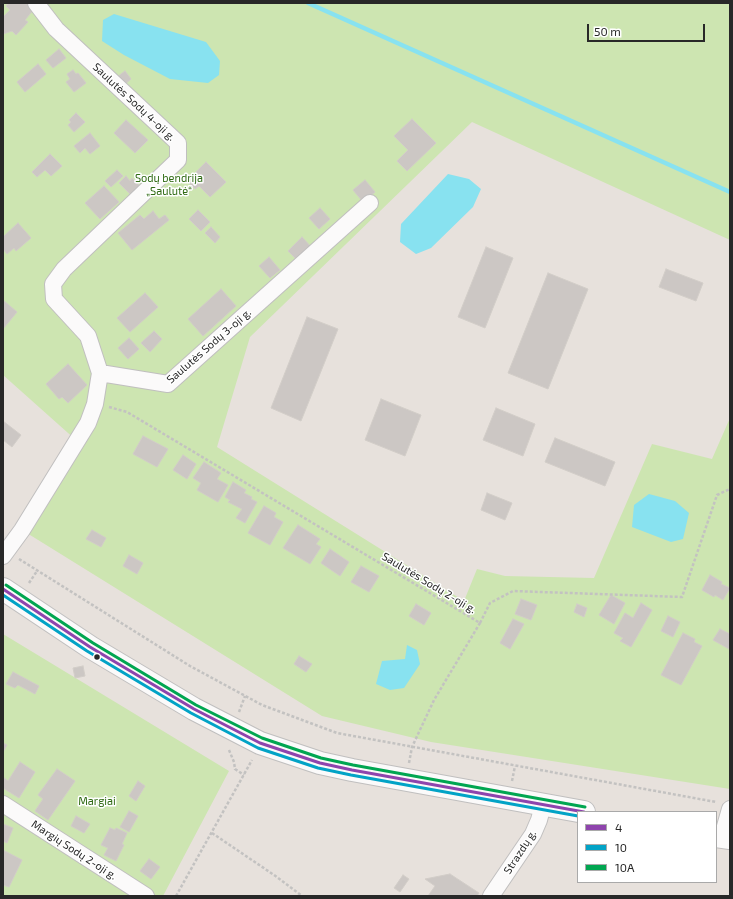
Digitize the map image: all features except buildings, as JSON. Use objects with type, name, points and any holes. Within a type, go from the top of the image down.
[{"type":"main road","points":[[3,589],[97,651],[194,709],[260,743],[320,763],[578,811]]},
{"type":"street","name":"Saulutės Sodų 4-oji g.","points":[[36,3],[56,29],[178,144],[178,160],[64,269],[53,284],[54,299],[88,336],[100,373]]},
{"type":"street","name":"Saulutės Sodų 3-oji g.","points":[[100,373],[168,384],[370,203]]},
{"type":"street","points":[[5,554],[22,530],[88,423],[95,404],[100,373]]},
{"type":"street","name":"Margių Sodų 2-oji g.","points":[[3,804],[146,896]]},
{"type":"street","name":"Strazdų g.","points":[[491,896],[533,834],[543,805]]},
{"type":"street","points":[[723,837],[726,806]]},
{"type":"path","name":"Saulutės Sodų 2-oji g.","points":[[95,404],[127,412],[480,623],[490,603],[513,591],[682,597],[717,494],[730,489]]},
{"type":"path","points":[[5,554],[190,666],[262,706],[337,733],[726,806]]},
{"type":"path","points":[[405,780],[412,747],[434,700],[480,623]]},
{"type":"path","points":[[176,896],[212,833],[260,743]]},
{"type":"path","points":[[212,833],[302,896]]},
{"type":"green space","name":"Sodų bendrija „Saulutė“","points":[[3,3],[730,3],[730,240],[472,122],[250,337],[217,447],[464,601],[477,569],[505,576],[594,578],[652,444],[712,459],[730,418],[730,789],[431,742],[322,716],[22,530],[77,441],[3,375]]},
{"type":"green space","name":"Margiai","points":[[3,634],[229,771],[163,896],[3,896]]},
{"type":"water","points":[[114,14],[206,42],[220,61],[219,75],[208,83],[170,79],[124,55],[102,41],[103,20]]},
{"type":"water","points":[[448,174],[469,179],[481,189],[473,207],[431,248],[416,254],[400,242],[401,224]]},
{"type":"water","points":[[649,494],[675,501],[689,513],[683,539],[671,542],[632,527],[634,505]]},
{"type":"water","points":[[407,645],[417,650],[420,664],[404,688],[390,690],[376,684],[382,661],[405,659]]},
{"type":"waterway","points":[[308,3],[730,192]]},
{"type":"transit line","name":"10A","points":[[6,585],[93,643],[196,705],[262,738],[321,758],[353,765],[585,807]]},
{"type":"transit line","name":"4","points":[[3,589],[90,647],[194,709],[260,743],[320,763],[352,770],[578,811]]},
{"type":"transit line","name":"10","points":[[3,595],[87,651],[191,713],[258,748],[318,768],[577,816]]}]
